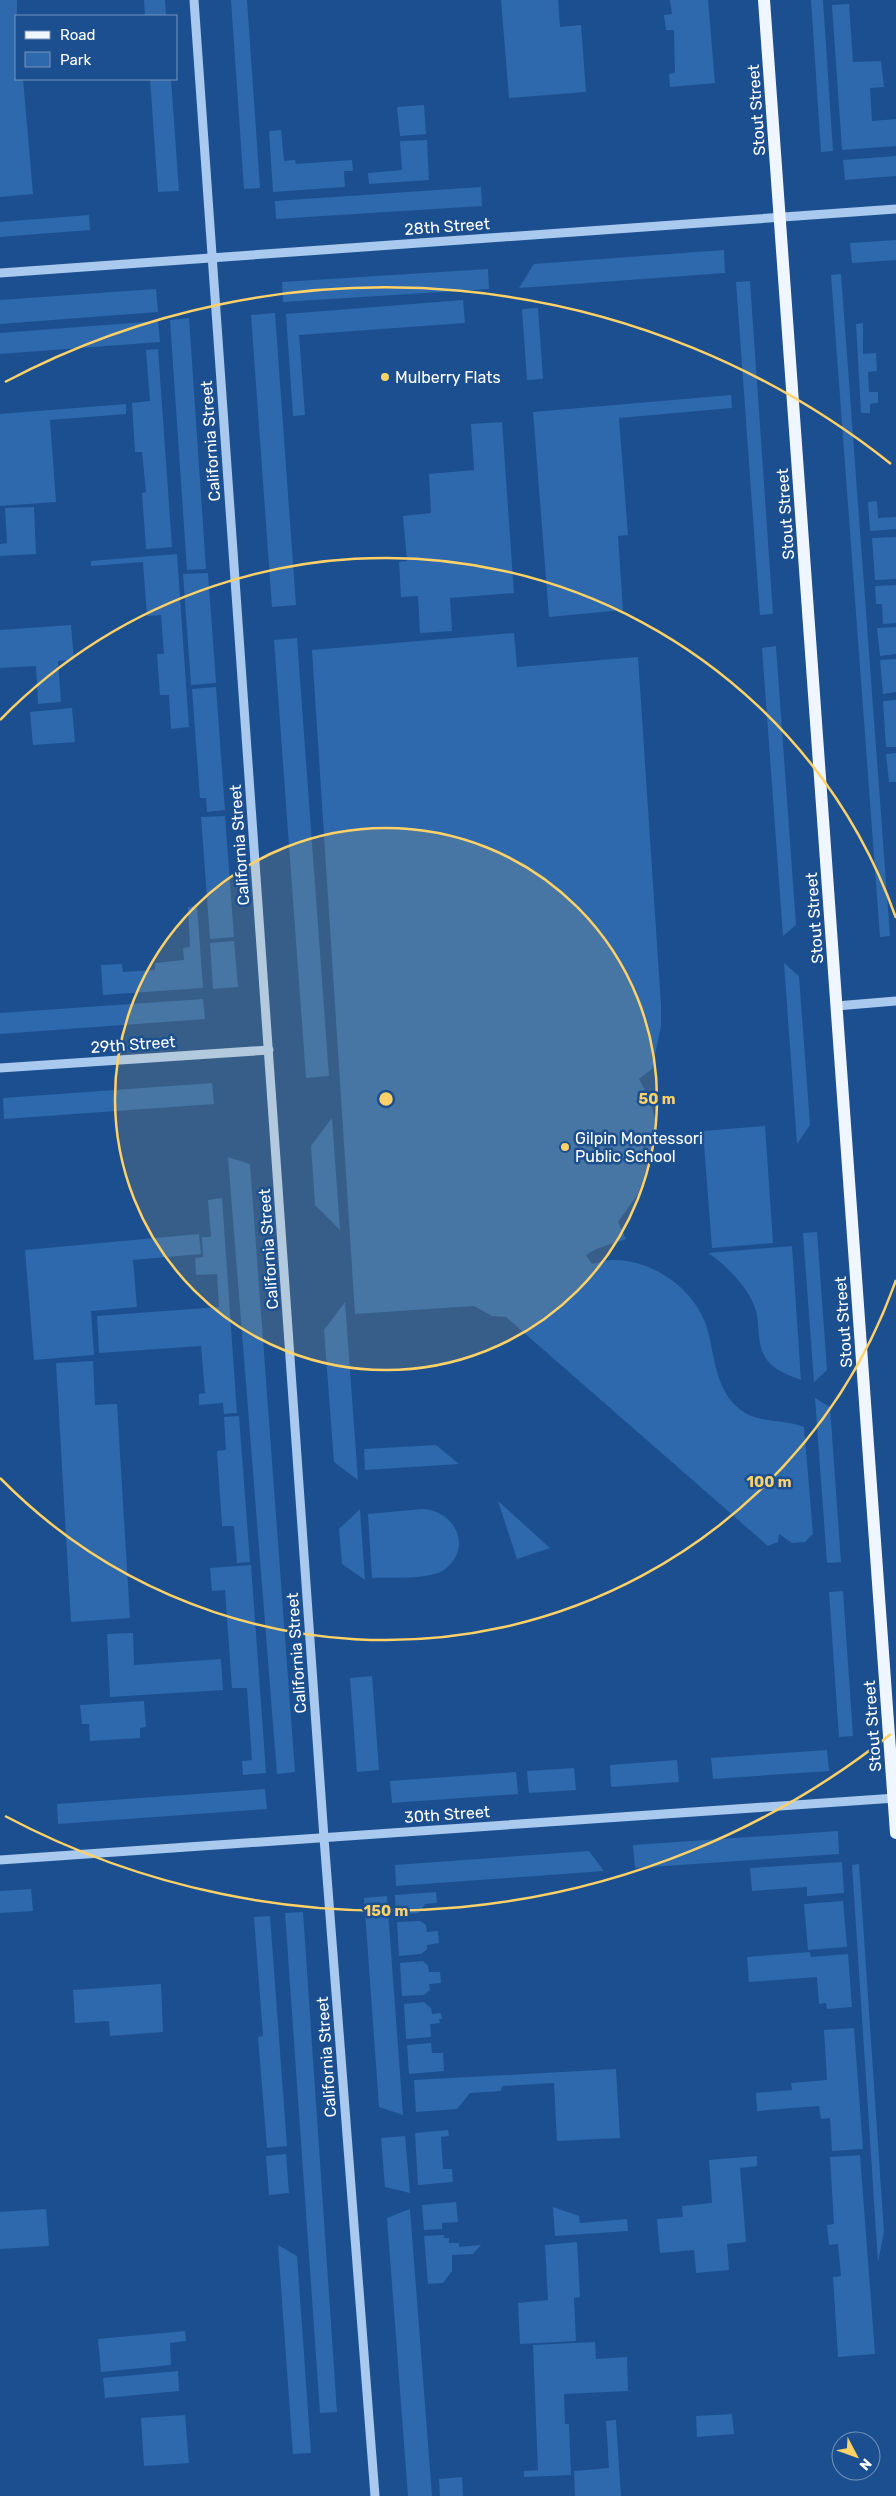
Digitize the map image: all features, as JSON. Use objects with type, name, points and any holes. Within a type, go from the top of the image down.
[{"type":"main road","name":"Stout Street","points":[[764,0],[896,1833]]},
{"type":"street","name":"California Street","points":[[194,0],[324,1838],[375,2496]]},
{"type":"street","name":"28th Street","points":[[0,273],[896,209]]},
{"type":"street","points":[[836,1006],[896,1002]]},
{"type":"street","name":"29th Street","points":[[0,1068],[268,1050]]},
{"type":"street","name":"30th Street","points":[[0,1860],[895,1799]]},
{"type":"green space","points":[[0,0],[17,0],[17,15],[15,15],[15,80],[23,80],[33,194],[0,197]]},
{"type":"green space","points":[[144,0],[165,0],[166,15],[145,15]]},
{"type":"green space","points":[[231,0],[247,0],[260,188],[244,189]]},
{"type":"green space","points":[[501,0],[558,0],[560,27],[581,25],[586,92],[509,98]]},
{"type":"green space","points":[[670,0],[708,0],[715,83],[670,87],[669,74],[675,73],[674,30],[666,30],[664,15],[672,14]]},
{"type":"green space","points":[[811,0],[823,0],[833,151],[821,152]]},
{"type":"green space","points":[[849,4],[853,62],[881,61],[884,87],[870,88],[872,121],[896,119],[896,146],[842,150],[832,5]]},
{"type":"green space","points":[[150,80],[171,80],[179,191],[158,192]]},
{"type":"green space","points":[[424,105],[426,134],[400,136],[397,107]]},
{"type":"green space","points":[[281,130],[284,161],[295,160],[296,164],[352,160],[353,171],[344,171],[345,187],[273,192],[269,131]]},
{"type":"green space","points":[[427,140],[429,180],[369,184],[368,173],[402,170],[400,141]]},
{"type":"green space","points":[[896,156],[896,176],[845,180],[843,160]]},
{"type":"green space","points":[[481,187],[482,206],[276,219],[275,201]]},
{"type":"green space","points":[[89,215],[90,230],[0,237],[0,222]]},
{"type":"green space","points":[[896,240],[896,260],[852,263],[850,243]]},
{"type":"green space","points":[[724,250],[725,273],[519,288],[534,264]]},
{"type":"green space","points":[[488,269],[489,289],[283,302],[282,282]]},
{"type":"green space","points":[[841,274],[890,936],[880,937],[831,275]]},
{"type":"green space","points":[[750,281],[773,614],[760,615],[736,282]]},
{"type":"green space","points":[[156,289],[158,312],[0,324],[0,300]]},
{"type":"green space","points":[[463,300],[465,323],[299,335],[305,415],[293,416],[286,314]]},
{"type":"green space","points":[[538,308],[543,379],[527,380],[522,309]]},
{"type":"green space","points":[[275,313],[296,605],[272,607],[251,315]]},
{"type":"green space","points":[[189,318],[206,569],[187,570],[170,320]]},
{"type":"green space","points":[[158,321],[160,342],[0,354],[0,333]]},
{"type":"green space","points":[[863,323],[863,354],[876,353],[877,371],[868,372],[869,392],[878,392],[878,403],[870,404],[870,413],[861,413],[856,324]]},
{"type":"green space","points":[[158,349],[172,547],[146,549],[142,493],[146,492],[142,452],[135,452],[132,403],[150,401],[146,350]]},
{"type":"green space","points":[[731,395],[732,408],[619,418],[628,535],[618,536],[623,610],[549,617],[533,412]]},
{"type":"green space","points":[[126,404],[126,414],[50,420],[56,502],[0,506],[0,414]]},
{"type":"green space","points":[[502,422],[514,593],[450,598],[452,631],[420,633],[418,596],[401,597],[399,562],[407,561],[403,516],[431,513],[429,474],[474,470],[471,424]]},
{"type":"green space","points":[[877,501],[878,518],[896,517],[896,529],[870,531],[868,502]]},
{"type":"green space","points":[[34,507],[36,554],[0,556],[0,544],[7,543],[5,508]]},
{"type":"green space","points":[[896,537],[896,579],[875,580],[872,538]]},
{"type":"green space","points":[[177,554],[189,727],[171,729],[169,695],[160,695],[157,654],[164,654],[161,615],[147,616],[143,562],[91,566],[91,561]]},
{"type":"green space","points":[[208,573],[216,683],[191,685],[183,574]]},
{"type":"green space","points":[[896,585],[896,623],[883,624],[882,604],[876,604],[875,586]]},
{"type":"green space","points":[[71,625],[74,660],[58,661],[61,702],[38,704],[36,666],[0,668],[0,630]]},
{"type":"green space","points":[[896,627],[896,654],[880,656],[877,628]]},
{"type":"green space","points":[[514,633],[517,667],[638,657],[661,1005],[661,1026],[652,1069],[639,1079],[650,1100],[656,1123],[653,1150],[638,1194],[618,1222],[626,1239],[596,1249],[586,1255],[592,1264],[606,1260],[625,1261],[654,1269],[679,1286],[690,1297],[705,1322],[719,1377],[728,1397],[736,1406],[752,1416],[804,1427],[813,1534],[805,1542],[792,1543],[779,1534],[778,1542],[768,1546],[506,1317],[492,1316],[474,1306],[355,1314],[312,650]]},
{"type":"green space","points":[[297,638],[329,1076],[306,1078],[274,640]]},
{"type":"green space","points":[[776,646],[796,925],[783,936],[762,648]]},
{"type":"green space","points":[[896,659],[896,692],[883,694],[880,660]]},
{"type":"green space","points":[[216,687],[225,810],[207,812],[206,798],[200,798],[192,689]]},
{"type":"green space","points":[[896,700],[896,747],[886,747],[883,701]]},
{"type":"green space","points":[[72,708],[75,742],[33,745],[30,712]]},
{"type":"green space","points":[[896,753],[896,782],[889,782],[886,754]]},
{"type":"green space","points":[[225,816],[234,937],[210,939],[201,817]]},
{"type":"green space","points":[[197,906],[203,988],[103,995],[101,965],[122,964],[123,972],[155,970],[155,963],[184,960],[183,948],[190,947],[188,907]]},
{"type":"green space","points":[[234,941],[238,987],[213,989],[210,943]]},
{"type":"green space","points":[[784,963],[799,976],[810,1125],[797,1144]]},
{"type":"green space","points":[[203,999],[205,1019],[0,1034],[0,1013]]},
{"type":"green space","points":[[212,1083],[214,1104],[4,1119],[3,1098]]},
{"type":"green space","points":[[332,1118],[340,1230],[315,1205],[311,1146]]},
{"type":"green space","points":[[765,1126],[773,1243],[712,1248],[703,1131]]},
{"type":"green space","points":[[228,1157],[250,1164],[295,1772],[277,1774]]},
{"type":"green space","points":[[222,1198],[237,1413],[224,1414],[223,1403],[199,1405],[199,1394],[205,1393],[201,1346],[99,1353],[97,1316],[219,1307],[217,1274],[196,1275],[195,1258],[203,1257],[202,1237],[211,1237],[208,1200]]},
{"type":"green space","points":[[817,1232],[827,1370],[814,1382],[803,1233]]},
{"type":"green space","points":[[199,1234],[201,1254],[133,1260],[137,1307],[91,1311],[94,1355],[34,1360],[25,1250]]},
{"type":"green space","points":[[792,1246],[801,1380],[771,1365],[760,1345],[756,1312],[750,1297],[722,1263],[708,1253]]},
{"type":"green space","points":[[345,1302],[358,1480],[334,1462],[324,1330]]},
{"type":"green space","points":[[93,1361],[95,1405],[117,1404],[130,1618],[71,1622],[56,1363]]},
{"type":"green space","points":[[815,1398],[830,1407],[841,1562],[827,1563]]},
{"type":"green space","points":[[239,1416],[250,1562],[237,1563],[234,1526],[222,1526],[217,1451],[226,1450],[224,1417]]},
{"type":"green space","points":[[436,1445],[459,1464],[365,1470],[364,1449]]},
{"type":"green space","points":[[498,1501],[550,1548],[517,1559]]},
{"type":"green space","points":[[360,1509],[365,1580],[342,1564],[339,1529]]},
{"type":"green space","points":[[422,1509],[434,1511],[444,1516],[457,1532],[459,1541],[458,1551],[453,1561],[444,1570],[429,1575],[372,1578],[368,1514]]},
{"type":"green space","points":[[251,1565],[266,1773],[243,1775],[242,1761],[252,1760],[247,1688],[232,1688],[225,1590],[212,1591],[210,1568]]},
{"type":"green space","points":[[843,1591],[853,1736],[839,1737],[829,1592]]},
{"type":"green space","points":[[133,1633],[134,1665],[221,1659],[223,1690],[110,1697],[107,1634]]},
{"type":"green space","points":[[372,1676],[379,1770],[357,1772],[350,1678]]},
{"type":"green space","points":[[144,1701],[146,1727],[140,1728],[140,1738],[90,1741],[89,1724],[82,1724],[80,1705]]},
{"type":"green space","points":[[827,1750],[829,1771],[713,1779],[711,1758]]},
{"type":"green space","points":[[677,1760],[679,1782],[611,1787],[610,1765]]},
{"type":"green space","points":[[574,1768],[576,1790],[529,1793],[527,1771]]},
{"type":"green space","points":[[516,1772],[518,1794],[392,1803],[390,1781]]},
{"type":"green space","points":[[265,1789],[267,1809],[58,1824],[57,1804]]},
{"type":"green space","points":[[838,1831],[839,1854],[635,1868],[633,1845]]},
{"type":"green space","points":[[589,1851],[604,1871],[396,1886],[395,1865]]},
{"type":"green space","points":[[842,1862],[844,1893],[807,1896],[807,1887],[752,1891],[750,1868]]},
{"type":"green space","points":[[859,1864],[884,2232],[878,2262],[852,1865]]},
{"type":"green space","points":[[31,1889],[33,1911],[0,1913],[0,1891]]},
{"type":"green space","points":[[436,1892],[437,1903],[425,1904],[419,1913],[396,1915],[395,1895]]},
{"type":"green space","points":[[387,1896],[403,2115],[379,2107],[364,1898]]},
{"type":"green space","points":[[843,1901],[847,1947],[808,1950],[804,1904]]},
{"type":"green space","points":[[303,1912],[337,2412],[320,2413],[285,1913]]},
{"type":"green space","points":[[270,1916],[287,2146],[267,2148],[258,2037],[263,2036],[254,1917]]},
{"type":"green space","points":[[420,1921],[426,1925],[427,1932],[438,1931],[439,1943],[427,1945],[427,1949],[421,1954],[399,1956],[397,1922]]},
{"type":"green space","points":[[810,1952],[811,1957],[848,1954],[852,2007],[827,2009],[826,2003],[819,2004],[817,1977],[749,1982],[747,1957]]},
{"type":"green space","points":[[423,1961],[428,1966],[429,1972],[440,1972],[441,1983],[429,1984],[430,1990],[424,1995],[402,1996],[400,1963]]},
{"type":"green space","points":[[161,1984],[163,2032],[110,2036],[109,2021],[75,2023],[73,1990]]},
{"type":"green space","points":[[424,2002],[431,2008],[432,2014],[441,2013],[442,2019],[439,2019],[440,2023],[430,2024],[431,2037],[406,2039],[404,2004]]},
{"type":"green space","points":[[854,2028],[863,2149],[832,2151],[830,2118],[821,2119],[819,2106],[757,2111],[756,2093],[792,2090],[791,2083],[827,2080],[824,2030]]},
{"type":"green space","points":[[431,2043],[432,2053],[443,2053],[444,2071],[409,2074],[407,2045]]},
{"type":"green space","points":[[616,2069],[620,2138],[557,2141],[554,2083],[502,2086],[501,2091],[470,2093],[457,2109],[416,2112],[414,2080]]},
{"type":"green space","points":[[448,2130],[449,2136],[441,2137],[443,2169],[452,2169],[453,2182],[418,2185],[415,2133]]},
{"type":"green space","points":[[405,2136],[410,2193],[385,2187],[381,2138]]},
{"type":"green space","points":[[286,2154],[289,2193],[269,2195],[266,2156]]},
{"type":"green space","points":[[860,2155],[875,2354],[838,2357],[833,2277],[841,2276],[838,2244],[829,2245],[827,2225],[834,2224],[830,2157]]},
{"type":"green space","points":[[757,2156],[757,2166],[740,2168],[746,2242],[727,2244],[729,2270],[696,2273],[694,2250],[660,2253],[657,2219],[683,2217],[682,2206],[712,2203],[709,2160]]},
{"type":"green space","points":[[456,2202],[458,2222],[442,2223],[442,2229],[424,2230],[422,2205]]},
{"type":"green space","points":[[553,2207],[579,2216],[580,2223],[627,2219],[628,2231],[555,2236]]},
{"type":"green space","points":[[46,2209],[49,2246],[0,2249],[0,2212]]},
{"type":"green space","points":[[410,2209],[432,2496],[408,2496],[387,2218]]},
{"type":"green space","points":[[444,2235],[444,2238],[449,2238],[449,2243],[459,2243],[459,2247],[481,2245],[473,2254],[452,2255],[452,2271],[443,2283],[428,2284],[424,2236]]},
{"type":"green space","points":[[577,2242],[580,2297],[574,2298],[576,2341],[520,2344],[518,2303],[548,2300],[545,2245]]},
{"type":"green space","points":[[278,2245],[297,2256],[311,2453],[293,2454]]},
{"type":"green space","points":[[185,2331],[186,2341],[170,2343],[171,2365],[101,2372],[98,2339]]},
{"type":"green space","points":[[595,2342],[596,2359],[627,2357],[628,2391],[564,2394],[565,2424],[569,2424],[571,2475],[524,2477],[524,2471],[538,2470],[533,2345]]},
{"type":"green space","points":[[178,2371],[179,2391],[105,2398],[103,2378]]},
{"type":"green space","points":[[732,2414],[734,2434],[697,2437],[696,2416]]},
{"type":"green space","points":[[185,2415],[189,2463],[144,2466],[141,2418]]},
{"type":"green space","points":[[616,2420],[621,2496],[575,2496],[574,2471],[609,2468],[606,2421]]},
{"type":"green space","points":[[462,2477],[463,2496],[440,2496],[439,2479]]},
{"type":"place","name":"Mulberry Flats","points":[[385,377]]},
{"type":"place","name":"Gilpin Montessori Public School","points":[[565,1147]]}]
